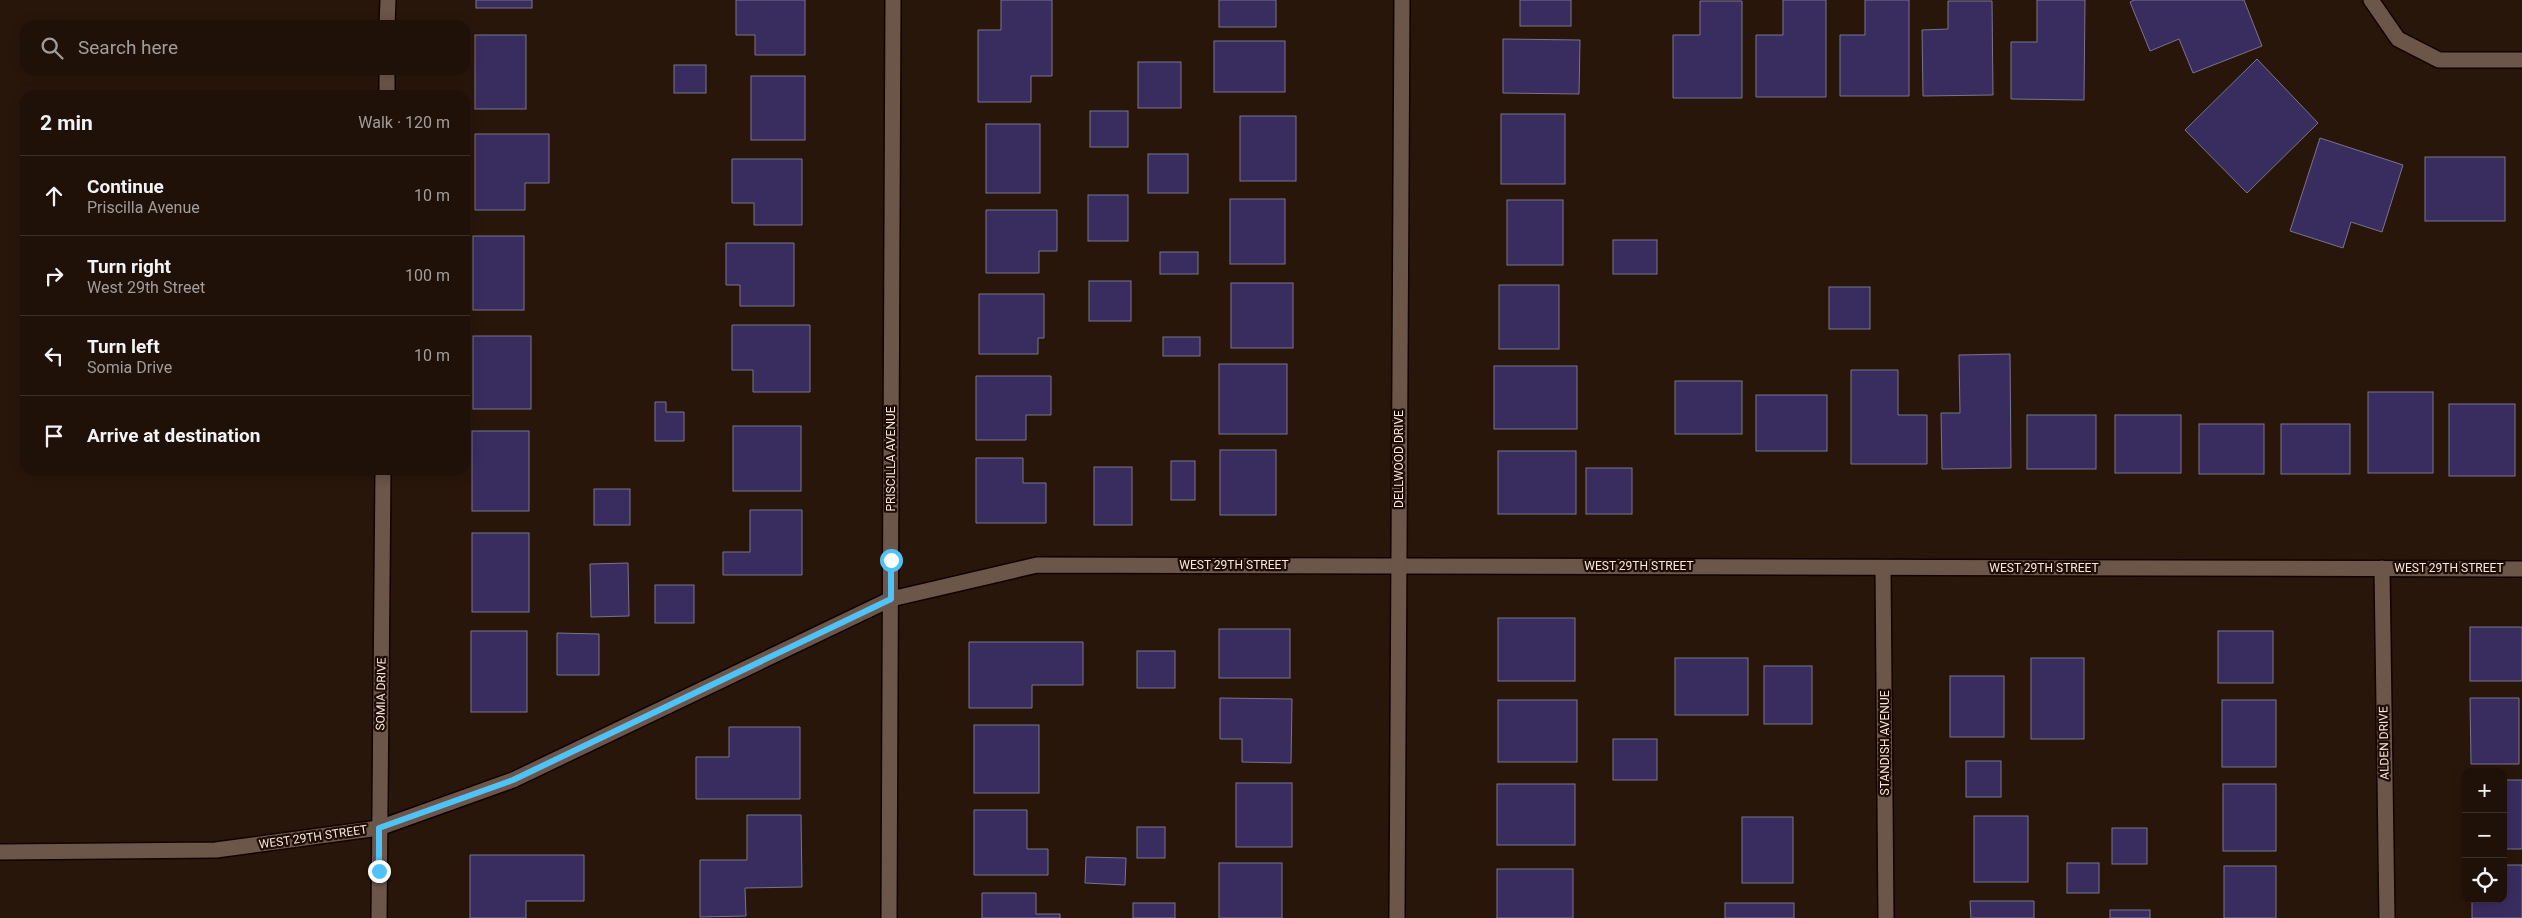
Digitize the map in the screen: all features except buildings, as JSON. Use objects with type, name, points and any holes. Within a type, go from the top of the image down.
[{"type":"street","points":[[388,0],[388,20]]},
{"type":"street","name":"PRISCILLA AVENUE","points":[[889,918],[893,0]]},
{"type":"street","name":"DELLWOOD DRIVE","points":[[1397,918],[1397,565],[1402,0]]},
{"type":"street","points":[[2371,0],[2398,39],[2439,60],[2522,60]]},
{"type":"street","points":[[387,75],[387,90]]},
{"type":"street","name":"SOMIA DRIVE","points":[[379,918],[383,475]]},
{"type":"street","name":"WEST 29TH STREET","points":[[0,852],[216,850],[379,828],[513,780],[891,599],[1037,565],[2522,569]]},
{"type":"street","name":"STANDISH AVENUE","points":[[1883,568],[1886,918]]},
{"type":"street","name":"ALDEN DRIVE","points":[[2382,568],[2387,918]]},
{"type":"route","points":[[379,871],[379,828],[513,780],[891,599],[891,560]]}]
